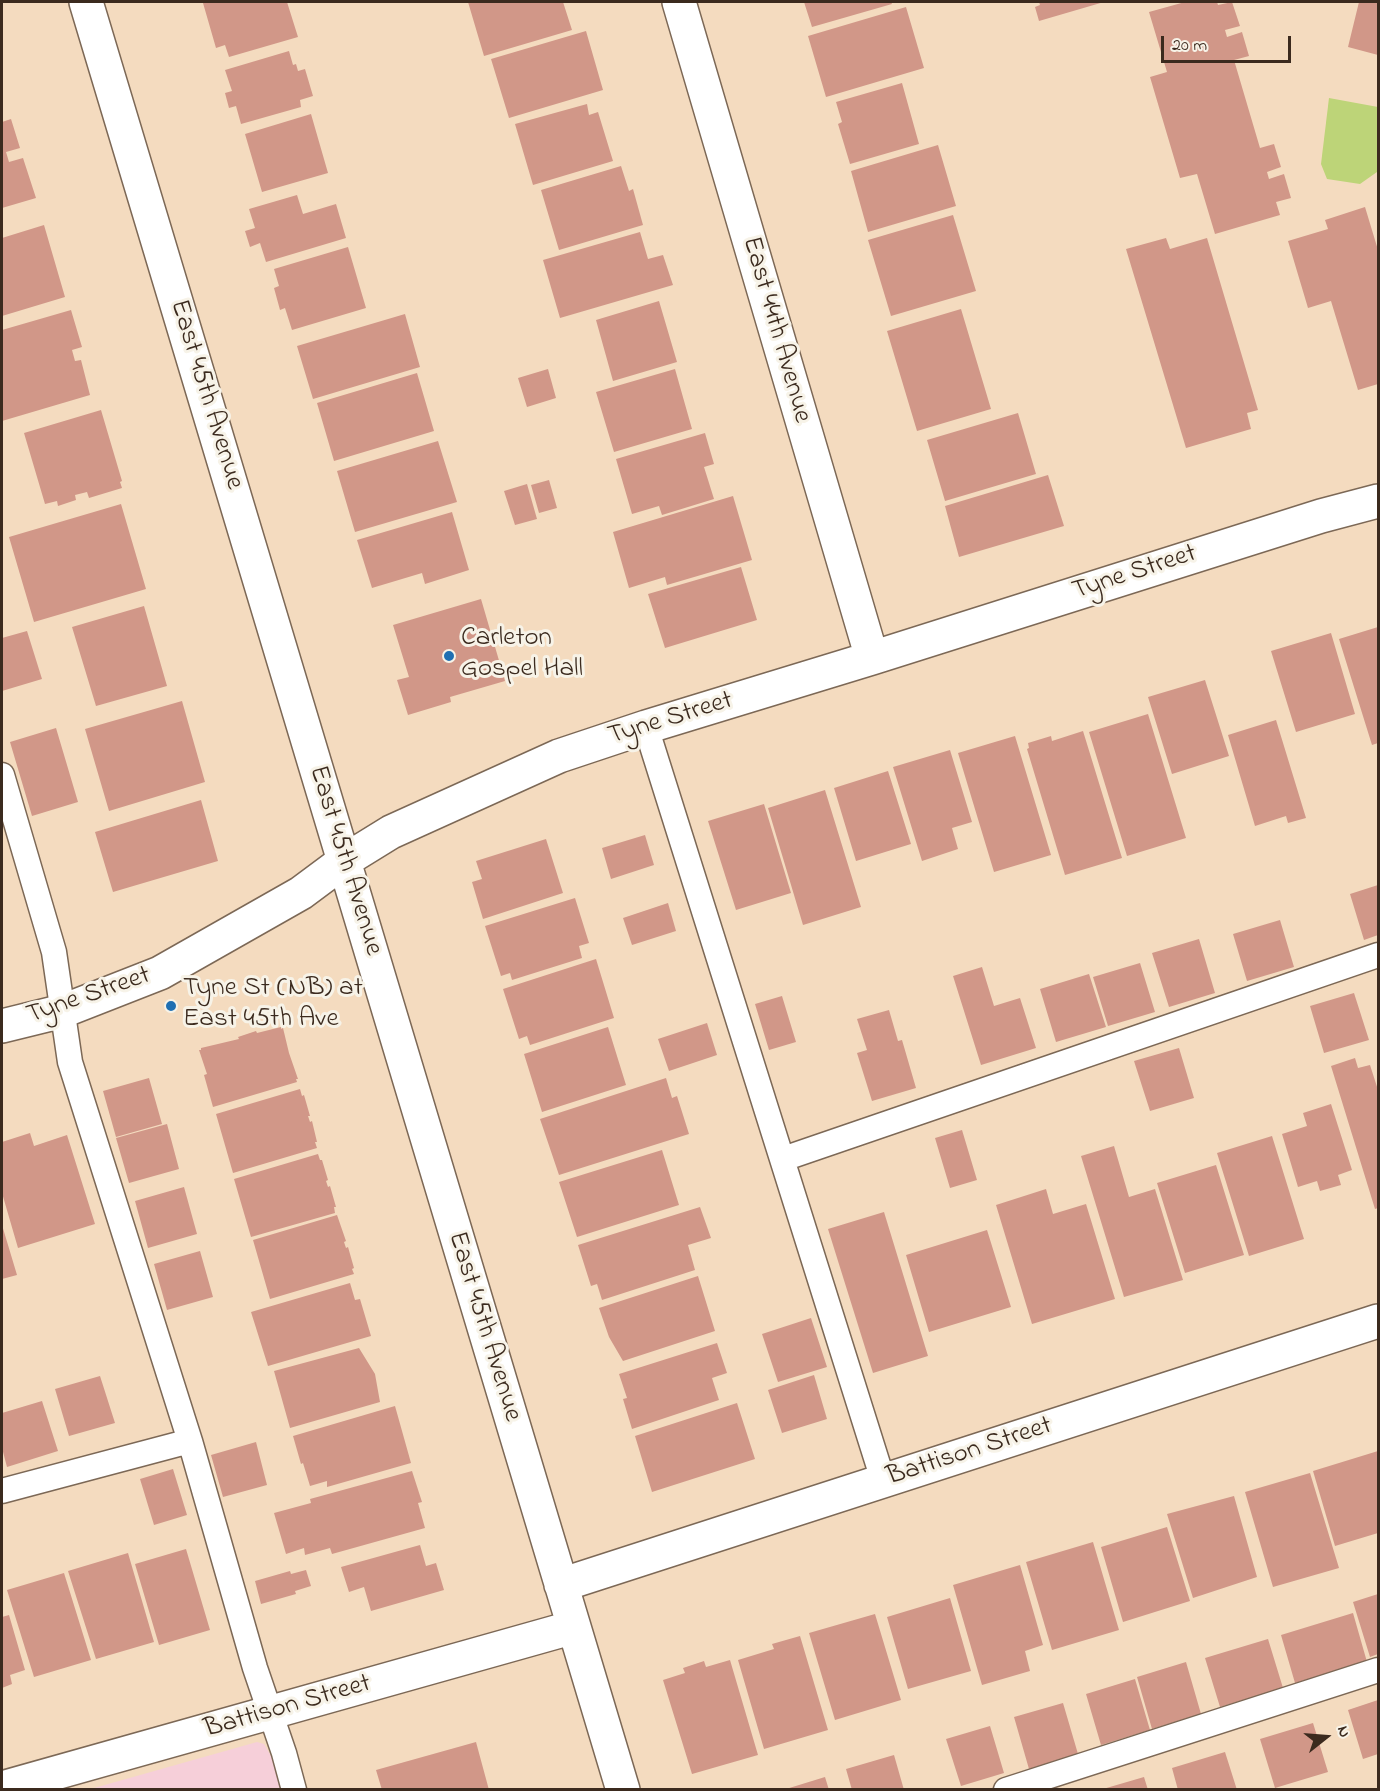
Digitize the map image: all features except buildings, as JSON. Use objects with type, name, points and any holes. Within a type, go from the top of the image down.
[{"type":"street","name":"East 45th Avenue","points":[[86,2],[622,1790]]},
{"type":"street","name":"East 44th Avenue","points":[[679,2],[872,658]]},
{"type":"street","name":"Tyne Street","points":[[2,1026],[63,1011],[160,973],[301,894],[344,861],[391,832],[559,756],[1322,516],[1378,501]]},
{"type":"street","name":"Battison Street","points":[[561,1585],[1378,1321]]},
{"type":"street","name":"Battison Street","points":[[2,1788],[574,1628]]},
{"type":"lane","points":[[646,727],[883,1480]]},
{"type":"lane","points":[[2,775],[54,952],[70,1062],[190,1441],[255,1668],[294,1790]]},
{"type":"lane","points":[[783,1159],[1378,955]]},
{"type":"lane","points":[[2,1491],[190,1441]]},
{"type":"lane","points":[[1006,1790],[1378,1670]]},
{"type":"shaded area","points":[[257,1742],[264,1744],[271,1756],[284,1753],[294,1790],[87,1790]]},
{"type":"green space","points":[[1329,98],[1378,107],[1377,172],[1360,184],[1327,179],[1321,164]]},
{"type":"place","name":"Carleton Gospel Hall","points":[[449,656]]},
{"type":"place","name":"Tyne St (NB) at East 45th Ave","points":[[171,1006]]}]
